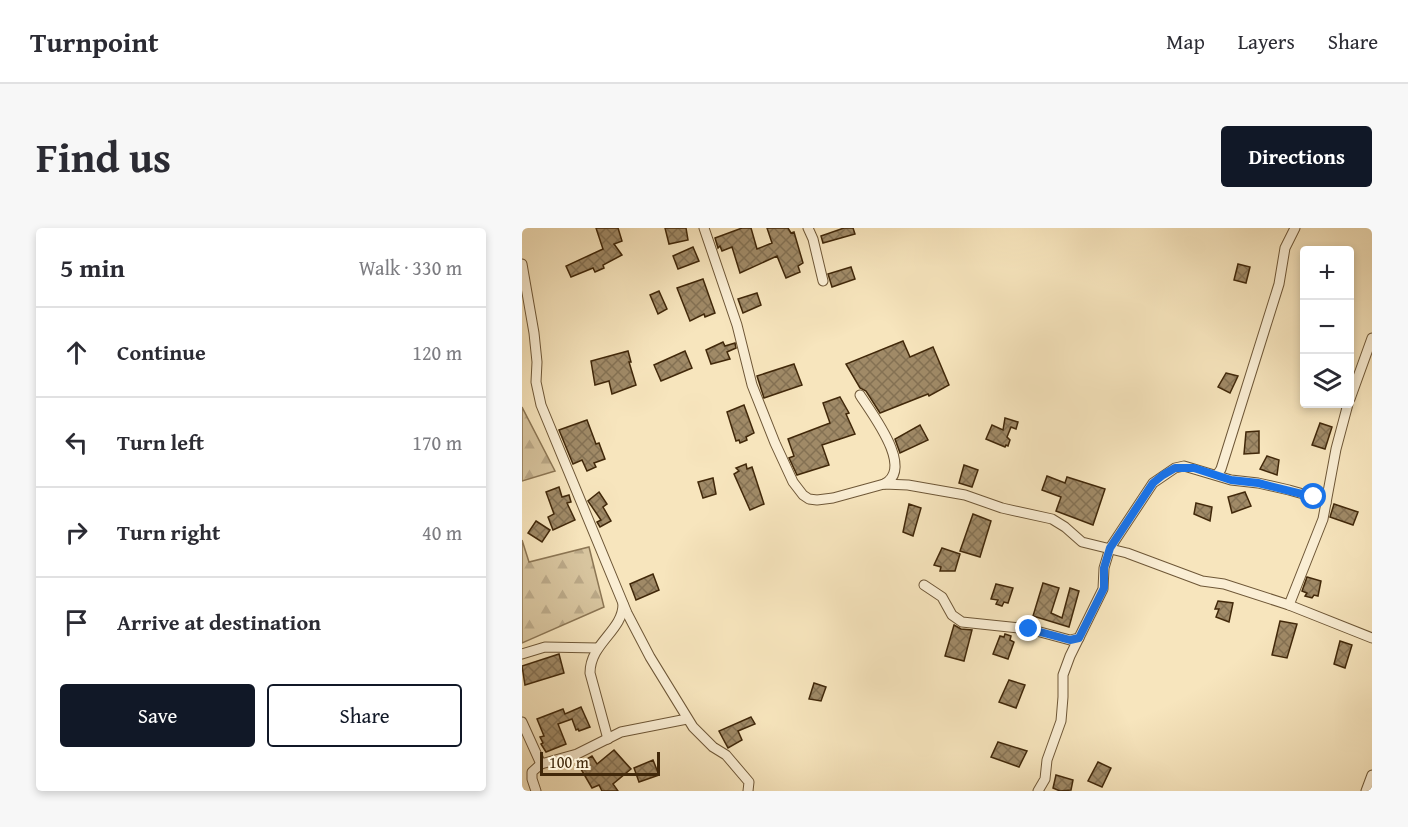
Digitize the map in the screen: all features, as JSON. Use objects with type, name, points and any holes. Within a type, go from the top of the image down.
[{"type":"street","points":[[704,228],[737,325],[752,385],[775,443],[798,490],[809,499],[833,498],[884,484],[908,485],[965,495],[1002,508],[1052,519],[1082,542],[1110,548],[1202,581],[1224,584],[1290,605],[1372,638]]},
{"type":"street","points":[[808,228],[813,239],[823,281]]},
{"type":"street","points":[[1217,475],[1221,469],[1256,362],[1279,284],[1285,248],[1295,228]]},
{"type":"street","points":[[522,264],[534,333],[537,362],[536,382],[541,405],[623,603],[650,657],[675,694],[687,718],[713,747],[726,755],[749,782],[748,791]]},
{"type":"street","points":[[1354,388],[1372,338]]},
{"type":"street","points":[[860,395],[880,426],[895,461],[894,476],[884,484]]},
{"type":"street","points":[[1290,605],[1317,534],[1326,503],[1336,449],[1347,408]]},
{"type":"street","points":[[1038,791],[1045,779],[1047,760],[1061,721],[1064,697],[1063,675],[1104,588],[1104,568],[1110,548],[1153,483],[1175,468],[1184,466],[1231,480],[1289,490],[1326,503]]},
{"type":"street","points":[[924,585],[942,597],[952,615],[962,622],[1029,629],[1070,640],[1079,638]]},
{"type":"street","points":[[608,739],[590,673],[590,663],[598,648],[620,620],[623,603]]},
{"type":"street","points":[[522,654],[545,647],[598,648]]},
{"type":"street","points":[[536,791],[532,772],[541,764],[576,754],[621,732],[687,718]]},
{"type":"street","points":[[522,722],[541,764]]},
{"type":"street","points":[[1366,791],[1372,775]]},
{"type":"green space","points":[[522,407],[555,471],[522,481]]},
{"type":"green space","points":[[522,540],[529,562],[589,547],[604,607],[522,643]]},
{"type":"building","points":[[596,228],[618,228],[622,241],[614,244],[622,255],[595,272],[593,268],[571,277],[566,266],[603,249]]},
{"type":"building","points":[[665,228],[686,228],[688,240],[669,244]]},
{"type":"building","points":[[742,228],[751,228],[757,249],[772,243],[767,228],[788,228],[791,233],[794,232],[803,263],[798,266],[800,272],[786,278],[777,256],[740,273],[732,247],[722,251],[720,246],[718,248],[715,238]]},
{"type":"building","points":[[844,228],[853,228],[855,234],[823,243],[821,236]]},
{"type":"building","points":[[693,247],[699,261],[678,269],[673,256]]},
{"type":"building","points":[[1238,264],[1250,267],[1246,283],[1234,280]]},
{"type":"building","points":[[851,267],[855,279],[832,287],[828,274]]},
{"type":"building","points":[[703,279],[715,313],[705,317],[704,314],[690,321],[677,288]]},
{"type":"building","points":[[659,291],[667,309],[658,314],[650,295]]},
{"type":"building","points":[[757,293],[761,305],[743,313],[738,299]]},
{"type":"building","points":[[903,341],[910,357],[933,347],[949,385],[929,396],[928,394],[880,413],[866,391],[860,388],[846,364]]},
{"type":"building","points":[[723,342],[725,346],[735,343],[736,348],[727,352],[730,359],[711,364],[706,350]]},
{"type":"building","points":[[628,351],[636,385],[612,394],[609,381],[595,385],[591,361]]},
{"type":"building","points":[[685,351],[692,368],[661,381],[654,365]]},
{"type":"building","points":[[794,364],[802,385],[764,398],[757,376]]},
{"type":"building","points":[[1226,373],[1238,376],[1230,393],[1218,387]]},
{"type":"building","points":[[840,397],[849,413],[846,414],[855,434],[822,445],[829,465],[797,475],[789,458],[794,456],[788,439],[830,423],[823,403]]},
{"type":"building","points":[[744,405],[754,433],[740,443],[739,440],[736,441],[727,412]]},
{"type":"building","points":[[1005,418],[1018,422],[1016,429],[1011,427],[1007,437],[1010,440],[1008,446],[1005,447],[986,439],[992,425],[1003,430]]},
{"type":"building","points":[[587,420],[596,444],[599,443],[605,459],[594,463],[596,467],[587,471],[582,460],[573,464],[559,430]]},
{"type":"building","points":[[1320,423],[1332,427],[1325,449],[1312,445]]},
{"type":"building","points":[[920,425],[928,440],[900,453],[895,439]]},
{"type":"building","points":[[1259,431],[1259,453],[1244,454],[1246,432]]},
{"type":"building","points":[[1267,456],[1279,460],[1277,475],[1260,469]]},
{"type":"building","points":[[746,464],[747,469],[752,467],[764,504],[750,510],[734,474],[739,471],[736,468]]},
{"type":"building","points":[[964,465],[978,470],[972,487],[959,483]]},
{"type":"building","points":[[1047,476],[1065,483],[1067,477],[1105,489],[1093,525],[1056,511],[1061,497],[1042,490]]},
{"type":"building","points":[[713,478],[716,494],[703,498],[698,482]]},
{"type":"building","points":[[559,487],[562,497],[569,495],[571,502],[567,503],[575,520],[553,530],[548,517],[554,514],[546,492]]},
{"type":"building","points":[[599,492],[607,504],[603,507],[611,521],[600,527],[597,522],[601,520],[588,501]]},
{"type":"building","points":[[1245,492],[1251,506],[1232,513],[1228,497]]},
{"type":"building","points":[[1196,503],[1212,507],[1210,521],[1194,514]]},
{"type":"building","points":[[909,504],[921,508],[913,536],[903,532]]},
{"type":"building","points":[[1334,504],[1358,512],[1353,525],[1330,517]]},
{"type":"building","points":[[973,514],[991,521],[980,557],[960,551]]},
{"type":"building","points":[[536,521],[550,530],[542,542],[528,533]]},
{"type":"building","points":[[942,548],[960,554],[955,571],[940,571],[941,567],[934,565]]},
{"type":"building","points":[[653,574],[659,590],[636,600],[630,584]]},
{"type":"building","points":[[1307,577],[1321,581],[1318,596],[1314,595],[1312,598],[1305,596],[1307,593],[1302,591]]},
{"type":"building","points":[[1043,583],[1059,588],[1051,613],[1062,618],[1070,588],[1079,591],[1069,627],[1033,616]]},
{"type":"building","points":[[996,584],[1013,588],[1008,603],[1004,602],[1002,606],[996,604],[998,600],[991,599]]},
{"type":"building","points":[[1218,601],[1233,603],[1229,622],[1216,617],[1219,609],[1215,609]]},
{"type":"building","points":[[1280,621],[1297,624],[1287,658],[1272,655]]},
{"type":"building","points":[[954,625],[961,629],[972,630],[964,661],[945,656]]},
{"type":"building","points":[[1005,634],[1011,636],[1010,640],[1014,642],[1008,659],[993,654],[1000,636],[1004,637]]},
{"type":"building","points":[[1340,641],[1352,645],[1345,668],[1334,664]]},
{"type":"building","points":[[559,654],[564,673],[525,685],[522,666]]},
{"type":"building","points":[[1009,680],[1025,685],[1016,708],[999,702]]},
{"type":"building","points":[[814,683],[826,687],[821,701],[809,699]]},
{"type":"building","points":[[581,707],[590,727],[576,730],[572,719],[558,724],[566,744],[546,752],[541,744],[543,743],[540,737],[544,736],[537,719],[563,709],[565,714]]},
{"type":"building","points":[[751,717],[755,724],[738,731],[742,740],[728,748],[719,731]]},
{"type":"building","points":[[998,742],[1027,751],[1019,767],[991,757]]},
{"type":"building","points":[[614,750],[631,769],[613,784],[618,791],[602,791],[599,785],[592,788],[578,764],[592,756],[597,764]]},
{"type":"building","points":[[653,760],[659,775],[639,782],[634,768]]},
{"type":"building","points":[[1098,762],[1111,768],[1102,787],[1088,781]]},
{"type":"building","points":[[1056,775],[1073,780],[1071,790],[1060,791],[1053,788]]},
{"type":"route","points":[[1029,629],[1070,640],[1079,638],[1104,588],[1103,574],[1110,548],[1153,483],[1175,468],[1184,466],[1194,468],[1231,480],[1258,483],[1314,497]]}]
